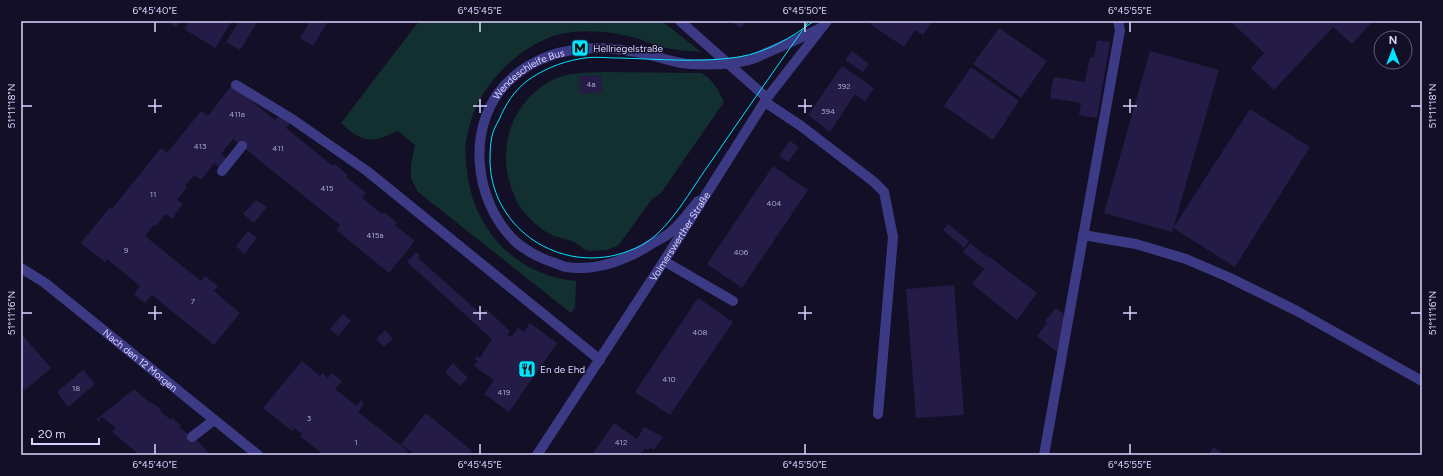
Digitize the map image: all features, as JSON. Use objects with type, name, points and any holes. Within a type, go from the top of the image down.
[{"type":"street","points":[[680,21],[766,100],[874,182],[884,192],[893,237],[878,414]]},
{"type":"street","points":[[1044,455],[1120,30],[1118,21]]},
{"type":"street","name":"Wendeschleife Bus","points":[[713,184],[671,232],[627,258],[595,267],[565,267],[541,258],[518,244],[503,227],[491,206],[483,184],[480,161],[480,143],[483,126],[490,108],[499,92],[512,78],[541,59],[558,52],[596,47],[623,49],[689,64],[726,63],[750,60],[805,36],[825,24]]},
{"type":"street","name":"Volmerswerther Straße","points":[[538,455],[766,100],[825,24]]},
{"type":"street","points":[[236,84],[270,110],[367,171],[600,360]]},
{"type":"street","points":[[222,170],[242,146]]},
{"type":"street","points":[[1083,235],[1136,244],[1186,259],[1228,277],[1297,311],[1422,381]]},
{"type":"street","points":[[664,261],[733,301]]},
{"type":"street","name":"Nach den 12 Morgen","points":[[21,268],[45,283],[255,454]]},
{"type":"street","points":[[192,437],[214,420]]},
{"type":"green space","points":[[419,21],[662,21],[701,52],[665,48],[629,36],[607,32],[585,31],[553,36],[541,41],[514,59],[494,79],[477,106],[469,126],[465,150],[471,192],[478,212],[488,230],[501,246],[517,259],[534,270],[554,277],[576,281],[575,307],[571,313],[418,192],[411,178],[411,164],[415,145],[398,131],[381,138],[368,139],[356,135],[341,123]]},
{"type":"green space","points":[[577,73],[701,73],[712,82],[724,102],[661,193],[652,199],[618,246],[607,250],[589,251],[583,249],[580,245],[572,241],[557,237],[541,229],[523,211],[517,202],[511,187],[507,171],[506,156],[512,126],[518,112],[538,89],[558,77]]},
{"type":"building","points":[[166,21],[180,21],[176,27]]},
{"type":"building","points":[[189,21],[232,21],[215,48],[184,29]]},
{"type":"building","points":[[239,21],[258,21],[240,50],[226,42]]},
{"type":"building","points":[[310,21],[328,21],[313,46],[300,38]]},
{"type":"building","points":[[730,21],[746,21],[741,28]]},
{"type":"building","points":[[873,21],[932,22],[923,35],[915,30],[904,47],[870,24]]},
{"type":"building","points":[[1230,21],[1373,21],[1352,44],[1333,27],[1274,90],[1251,68],[1264,53]]},
{"type":"building","points":[[999,28],[1047,61],[1021,98],[973,64]]},
{"type":"building","points":[[1097,40],[1110,42],[1097,118],[1079,115],[1081,103],[1050,98],[1053,79],[1055,77],[1085,82],[1090,57],[1094,57]]},
{"type":"building","points":[[852,51],[869,64],[863,72],[845,60]]},
{"type":"building","points":[[1150,51],[1219,70],[1172,232],[1104,213]]},
{"type":"building","points":[[842,66],[874,88],[865,101],[855,94],[830,132],[808,115]]},
{"type":"building","points":[[971,67],[1019,101],[993,140],[944,106]]},
{"type":"building","points":[[601,75],[603,92],[580,94],[579,76]]},
{"type":"building","points":[[232,85],[275,120],[280,115],[290,123],[286,128],[333,166],[335,164],[348,175],[346,177],[366,193],[362,198],[382,214],[384,212],[397,223],[395,225],[415,241],[389,273],[336,230],[340,225],[233,139],[221,154],[228,160],[221,169],[214,163],[201,180],[194,175],[185,186],[187,187],[177,200],[183,204],[172,219],[166,214],[145,236],[201,281],[205,276],[218,286],[214,291],[240,313],[214,345],[152,295],[145,303],[139,299],[134,294],[140,286],[107,259],[105,262],[81,243],[110,207],[112,209],[161,148],[167,153],[201,111],[208,116]]},
{"type":"building","points":[[1250,109],[1310,147],[1235,267],[1173,228]]},
{"type":"building","points":[[790,141],[799,147],[788,162],[779,156]]},
{"type":"building","points":[[773,166],[808,190],[742,288],[707,264]]},
{"type":"building","points":[[256,200],[267,207],[254,223],[243,214]]},
{"type":"building","points":[[948,224],[969,241],[964,248],[943,230]]},
{"type":"building","points":[[248,231],[257,238],[244,254],[236,246]]},
{"type":"building","points":[[970,243],[1037,293],[1017,320],[972,284],[984,269],[963,252]]},
{"type":"building","points":[[416,252],[420,255],[418,258],[481,314],[486,309],[510,331],[507,335],[511,337],[518,328],[524,332],[530,323],[557,343],[509,412],[484,394],[494,380],[474,366],[478,361],[475,359],[477,356],[480,358],[492,339],[407,262]]},
{"type":"building","points":[[954,285],[964,415],[916,418],[906,289]]},
{"type":"building","points":[[698,298],[733,322],[670,415],[635,392]]},
{"type":"building","points":[[1056,308],[1065,315],[1057,352],[1037,336],[1047,323],[1045,321]]},
{"type":"building","points":[[343,314],[351,321],[338,336],[330,329]]},
{"type":"building","points":[[385,330],[393,339],[384,347],[376,339]]},
{"type":"building","points":[[23,336],[51,368],[25,390],[21,385],[21,338]]},
{"type":"building","points":[[302,361],[320,376],[322,373],[328,378],[332,373],[342,381],[335,389],[357,406],[361,400],[364,404],[358,412],[408,451],[405,455],[324,455],[300,436],[302,434],[294,428],[292,431],[263,408]]},
{"type":"building","points":[[453,363],[468,378],[460,386],[445,372]]},
{"type":"building","points":[[83,370],[95,384],[68,407],[57,392]]},
{"type":"building","points":[[134,389],[150,403],[151,402],[161,409],[160,411],[171,420],[172,418],[181,426],[180,428],[199,442],[210,455],[140,455],[112,432],[116,428],[102,417],[98,421],[97,419]]},
{"type":"building","points":[[426,413],[472,451],[469,455],[415,455],[401,444]]},
{"type":"building","points":[[614,423],[637,439],[644,427],[663,437],[654,450],[650,447],[648,450],[645,448],[640,455],[592,455]]},
{"type":"building","points":[[1213,447],[1225,455],[1208,455]]},
{"type":"tram line","points":[[809,21],[796,39],[745,112],[673,217],[656,235],[644,244],[623,253],[599,258],[576,257],[554,251],[534,241],[517,226],[503,208],[494,187],[490,163],[490,146],[492,136],[510,99],[522,85],[533,77],[559,64],[584,58],[599,57],[664,60],[709,60],[739,57],[759,52],[778,44],[797,33],[805,27],[814,21]]},
{"type":"place","name":"Hellriegelstraße","points":[[580,48]]},
{"type":"place","name":"En de Ehd","points":[[527,369]]}]
